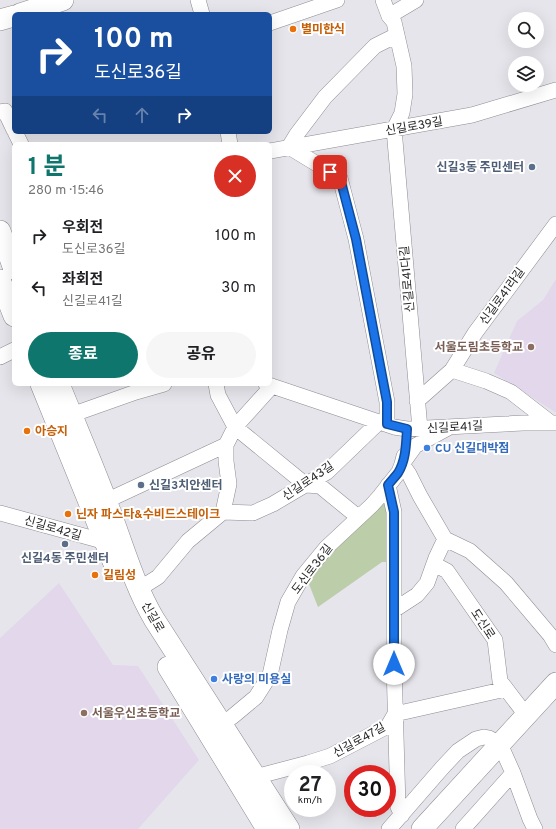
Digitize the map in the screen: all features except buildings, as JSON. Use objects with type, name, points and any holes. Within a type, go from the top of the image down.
[{"type":"main road","points":[[26,12],[63,0]]},
{"type":"main road","points":[[0,20],[12,17]]},
{"type":"main road","points":[[5,242],[12,263]]},
{"type":"main road","points":[[0,280],[12,311]]},
{"type":"main road","name":"신길로","points":[[42,386],[137,616],[265,828]]},
{"type":"main road","name":"신길로","points":[[60,386],[146,605],[289,829]]},
{"type":"main road","points":[[422,829],[556,683]]},
{"type":"street","points":[[198,0],[201,12]]},
{"type":"street","points":[[272,22],[338,0]]},
{"type":"street","points":[[383,0],[388,16],[394,22],[404,66],[405,94],[402,113],[394,130]]},
{"type":"street","points":[[388,16],[416,0]]},
{"type":"street","points":[[383,423],[387,402],[356,239],[340,178],[289,148],[297,134],[325,97],[375,46],[397,35]]},
{"type":"street","name":"신길로39길","points":[[272,151],[472,115],[556,90]]},
{"type":"street","points":[[6,111],[12,124]]},
{"type":"street","name":"신길로41다길","points":[[394,130],[417,401],[413,429]]},
{"type":"street","name":"신길로41라길","points":[[417,401],[452,370],[475,333],[556,224]]},
{"type":"street","points":[[0,357],[12,351]]},
{"type":"street","points":[[452,370],[486,381],[511,392],[553,423]]},
{"type":"street","points":[[71,415],[134,388],[149,386]]},
{"type":"street","points":[[216,386],[218,395],[235,427],[306,485],[320,486],[358,517]]},
{"type":"street","points":[[139,590],[158,577],[188,542],[223,512],[229,484],[226,461],[226,445],[235,427],[268,386]]},
{"type":"street","name":"신길로41길","points":[[272,386],[383,423],[413,429],[523,423],[553,423]]},
{"type":"street","name":"신길로43길","points":[[223,512],[253,513],[273,504],[327,472],[383,423]]},
{"type":"street","name":"도신로36길","points":[[402,464],[415,446],[448,428]]},
{"type":"street","name":"도신로36길","points":[[221,724],[232,717],[260,692],[270,675],[288,602],[303,576],[326,548],[372,505],[399,472],[413,429]]},
{"type":"street","points":[[106,501],[226,445]]},
{"type":"street","points":[[402,464],[445,539],[470,551],[506,583],[550,635],[556,645]]},
{"type":"street","points":[[388,485],[394,512],[395,714],[398,808],[402,815]]},
{"type":"street","points":[[0,513],[0,520]]},
{"type":"street","name":"신길로42길","points":[[0,513],[106,542]]},
{"type":"street","points":[[394,610],[417,595],[427,582],[445,539]]},
{"type":"street","name":"도신로","points":[[434,564],[447,572],[495,640],[500,681],[526,715]]},
{"type":"street","name":"신길로47길","points":[[255,777],[330,756],[388,726],[395,714],[506,689]]},
{"type":"street","points":[[389,829],[442,768],[463,747],[476,739],[484,737],[500,744],[535,829]]},
{"type":"street","points":[[463,829],[513,774]]},
{"type":"shaded area","name":"서울도림초등학교","points":[[556,279],[555,412],[494,373],[517,321],[543,300]]},
{"type":"shaded area","name":"서울우신초등학교","points":[[59,583],[113,665],[138,666],[199,760],[138,829],[0,829],[0,638]]},
{"type":"green space","points":[[387,492],[391,562],[382,562],[318,607],[307,579]]},
{"type":"place","name":"별미한식","points":[[293,29]]},
{"type":"place","name":"신길3동 주민센터","points":[[532,167]]},
{"type":"place","name":"서울도림초등학교","points":[[531,347]]},
{"type":"place","name":"아승지","points":[[27,431]]},
{"type":"place","name":"CU 신길대박점","points":[[427,448]]},
{"type":"place","name":"신길3치안센터","points":[[141,485]]},
{"type":"place","name":"닌자 파스타&수비드스테이크","points":[[68,514]]},
{"type":"place","name":"신길4동 주민센터","points":[[65,544]]},
{"type":"place","name":"길림성","points":[[95,575]]},
{"type":"place","name":"사랑의 미용실","points":[[214,679]]},
{"type":"place","name":"서울우신초등학교","points":[[84,713]]},
{"type":"route","points":[[330,172],[340,178],[356,239],[387,402],[387,424],[394,427],[407,429],[405,454],[402,464],[399,472],[388,485],[394,512],[394,664]]}]
